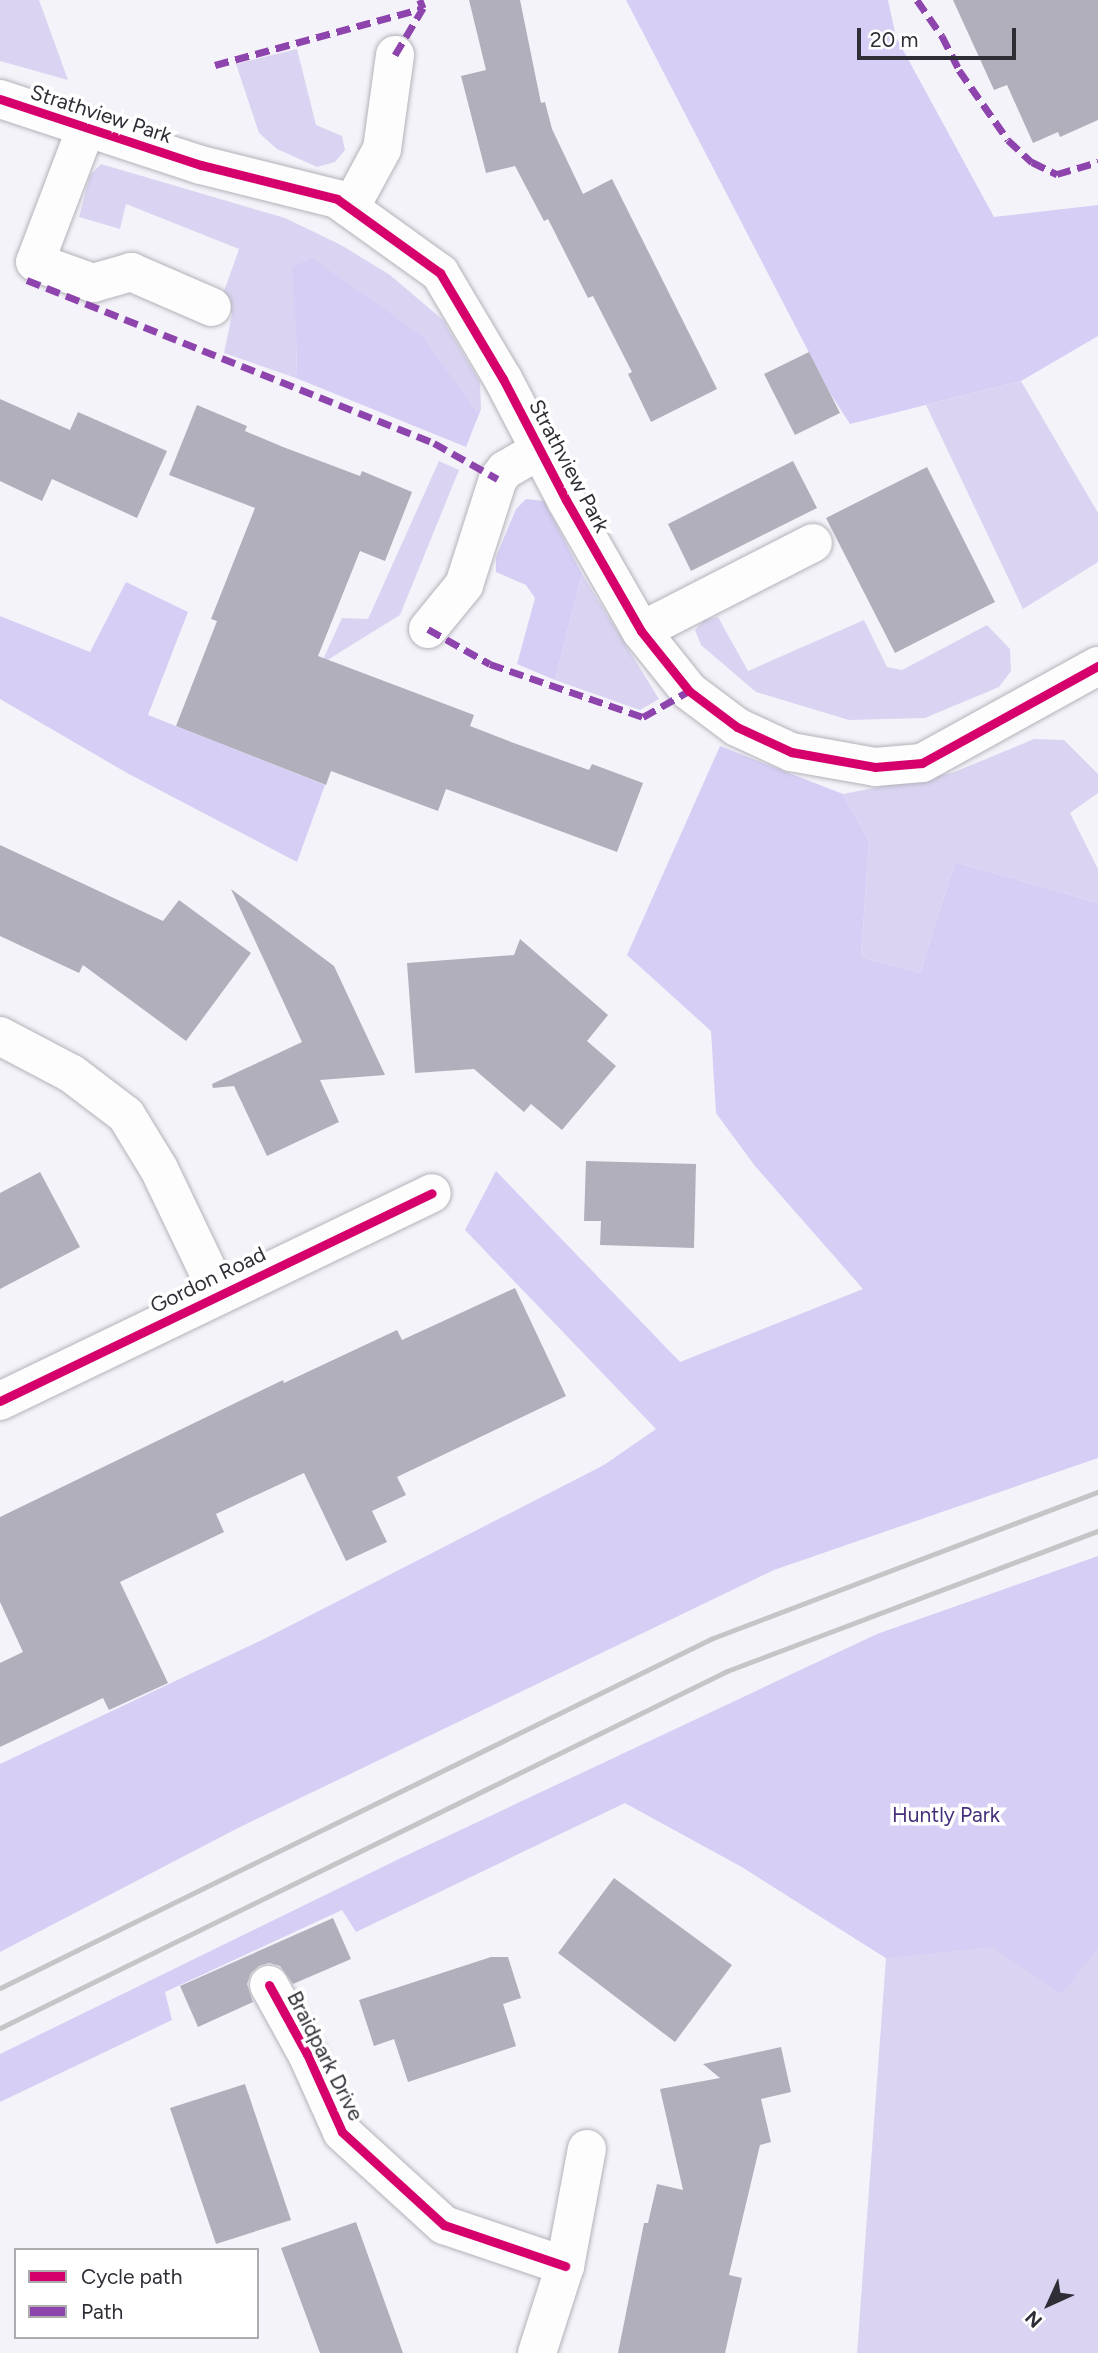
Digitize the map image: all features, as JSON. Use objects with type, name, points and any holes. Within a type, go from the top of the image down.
[{"type":"street","points":[[350,208],[382,149],[395,55]]},
{"type":"street","name":"Strathview Park","points":[[0,99],[201,165],[337,199],[440,273],[503,379],[539,450],[641,631],[689,691],[737,727],[791,751],[875,767],[922,763],[1098,666]]},
{"type":"street","name":"Strathview Park","points":[[86,128],[35,262],[93,283],[131,272],[212,307]]},
{"type":"street","name":"Strathview Park","points":[[428,629],[464,584],[498,479],[505,470],[539,450]]},
{"type":"street","points":[[641,631],[813,543]]},
{"type":"street","points":[[0,1036],[72,1074],[126,1115],[159,1169],[219,1294]]},
{"type":"street","name":"Gordon Road","points":[[0,1401],[432,1193]]},
{"type":"street","name":"Braidpark Drive","points":[[269,1985],[307,2054],[341,2132],[443,2225],[565,2266]]},
{"type":"street","points":[[537,2353],[565,2266],[587,2149]]},
{"type":"green space","points":[[0,0],[39,0],[68,80],[0,61]]},
{"type":"green space","points":[[626,0],[888,0],[896,37],[994,217],[1098,205],[1098,336],[1021,381],[850,424],[830,393]]},
{"type":"green space","points":[[297,49],[316,125],[342,136],[345,150],[335,162],[317,167],[277,149],[259,133],[236,64]]},
{"type":"green space","points":[[101,164],[285,218],[341,245],[390,275],[443,320],[480,382],[481,409],[476,411],[297,343],[296,378],[224,353],[232,314],[223,294],[239,249],[126,204],[120,229],[79,217],[90,175]]},
{"type":"green space","points":[[312,258],[422,336],[476,411],[481,409],[466,447],[296,378],[297,343],[292,267]]},
{"type":"green space","points":[[1021,381],[1098,513],[1098,562],[1023,609],[926,405]]},
{"type":"green space","points":[[439,461],[459,470],[400,615],[321,664],[342,618],[368,619]]},
{"type":"green space","points":[[526,499],[544,501],[582,574],[555,680],[517,664],[535,598],[526,585],[496,572],[496,557],[516,509]]},
{"type":"green space","points":[[582,574],[659,699],[640,710],[555,680]]},
{"type":"green space","points":[[126,582],[188,612],[148,715],[325,785],[297,862],[127,773],[0,699],[0,616],[90,652]]},
{"type":"green space","points":[[718,617],[748,671],[864,620],[887,667],[902,670],[987,625],[1010,649],[1011,671],[999,687],[925,718],[849,720],[756,692],[701,645],[695,630],[704,620]]},
{"type":"green space","points":[[1034,739],[1064,740],[1098,774],[1098,793],[1070,813],[1098,869],[1098,903],[955,862],[920,973],[861,957],[869,841],[843,794],[952,773]]},
{"type":"green space","points":[[720,746],[843,794],[869,841],[861,957],[920,973],[955,862],[1098,903],[1098,1458],[774,1570],[238,1828],[0,1952],[0,1764],[264,1639],[604,1465],[656,1429],[465,1230],[496,1171],[680,1362],[863,1289],[755,1166],[716,1113],[711,1031],[627,955]]},
{"type":"green space","points":[[1098,1556],[1098,1948],[1062,1994],[992,1947],[886,1958],[742,1867],[625,1803],[356,1932],[342,1910],[165,1992],[172,2020],[0,2102],[0,2054],[403,1857],[877,1634]]},
{"type":"green space","name":"Huntly Park","points":[[1098,1591],[1098,2353],[857,2353],[886,1958],[742,1867],[625,1803]]},
{"type":"building","points":[[469,0],[520,0],[541,103],[545,102],[552,129],[583,194],[612,179],[717,389],[651,422],[628,374],[632,372],[593,296],[588,298],[548,219],[544,221],[515,166],[486,173],[461,76],[486,70]]},
{"type":"building","points":[[953,0],[1098,0],[1098,120],[1060,137],[1058,132],[1033,143],[1007,85],[994,90]]},
{"type":"building","points":[[809,352],[840,413],[795,435],[764,374]]},
{"type":"building","points":[[0,399],[70,430],[78,412],[167,451],[137,518],[52,479],[42,501],[0,481]]},
{"type":"building","points":[[197,405],[247,426],[245,431],[283,447],[360,476],[362,471],[412,492],[385,561],[360,551],[318,656],[474,715],[470,726],[589,770],[592,764],[643,783],[617,852],[446,789],[438,811],[331,771],[326,785],[176,726],[217,621],[211,619],[255,508],[169,475]]},
{"type":"building","points":[[793,461],[817,508],[691,571],[668,524]]},
{"type":"building","points":[[927,467],[995,602],[895,653],[826,518]]},
{"type":"building","points":[[0,845],[163,921],[179,900],[251,953],[186,1041],[83,965],[79,973],[0,936]]},
{"type":"building","points":[[231,889],[334,966],[385,1075],[320,1080],[339,1122],[267,1156],[234,1086],[213,1088],[212,1084],[302,1042]]},
{"type":"building","points":[[520,939],[608,1015],[587,1041],[616,1066],[562,1130],[531,1104],[524,1112],[474,1069],[415,1073],[407,963],[514,955]]},
{"type":"building","points":[[586,1161],[696,1164],[694,1248],[600,1245],[601,1221],[584,1221]]},
{"type":"building","points":[[40,1172],[80,1247],[0,1289],[0,1193]]},
{"type":"building","points":[[515,1288],[566,1396],[397,1477],[406,1495],[372,1511],[387,1542],[346,1561],[304,1473],[216,1514],[224,1532],[120,1582],[168,1683],[109,1710],[103,1698],[0,1747],[0,1663],[23,1652],[0,1602],[0,1517],[283,1380],[284,1383],[397,1330],[402,1340]]},
{"type":"building","points":[[614,1878],[732,1965],[675,2042],[558,1953]]},
{"type":"building","points":[[333,1918],[351,1959],[293,1984],[280,1966],[269,1963],[259,1966],[251,1973],[247,1984],[253,2002],[198,2027],[180,1986]]},
{"type":"building","points":[[491,1957],[508,1957],[521,1998],[503,2004],[516,2046],[408,2082],[394,2039],[374,2046],[359,2000]]},
{"type":"building","points":[[781,2047],[791,2092],[761,2099],[771,2142],[760,2145],[729,2275],[742,2278],[725,2353],[618,2353],[644,2223],[648,2223],[657,2184],[683,2190],[660,2089],[720,2078],[703,2064]]},
{"type":"building","points":[[245,2084],[291,2220],[216,2244],[170,2108]]},
{"type":"building","points":[[356,2222],[403,2353],[320,2353],[281,2248]]},
{"type":"railway","points":[[0,1988],[713,1638],[1098,1492]]},
{"type":"railway","points":[[0,2028],[727,1671],[1098,1531]]},
{"type":"marked path","points":[[395,55],[423,8],[420,0]]},
{"type":"marked path","points":[[917,0],[942,36],[959,70],[1008,140],[1032,162],[1057,174],[1098,162]]},
{"type":"marked path","points":[[215,65],[423,8]]},
{"type":"marked path","points":[[27,280],[434,443],[498,479]]},
{"type":"marked path","points":[[428,629],[490,664],[643,717],[689,691]]},
{"type":"cycle path","points":[[0,99],[201,165],[337,199],[440,273],[503,379],[566,500],[641,631],[689,691],[737,727],[791,752],[875,767],[922,763],[1098,666]]},
{"type":"cycle path","points":[[0,1401],[432,1193]]},
{"type":"cycle path","points":[[269,1985],[307,2054],[342,2132],[444,2225],[565,2266]]}]
